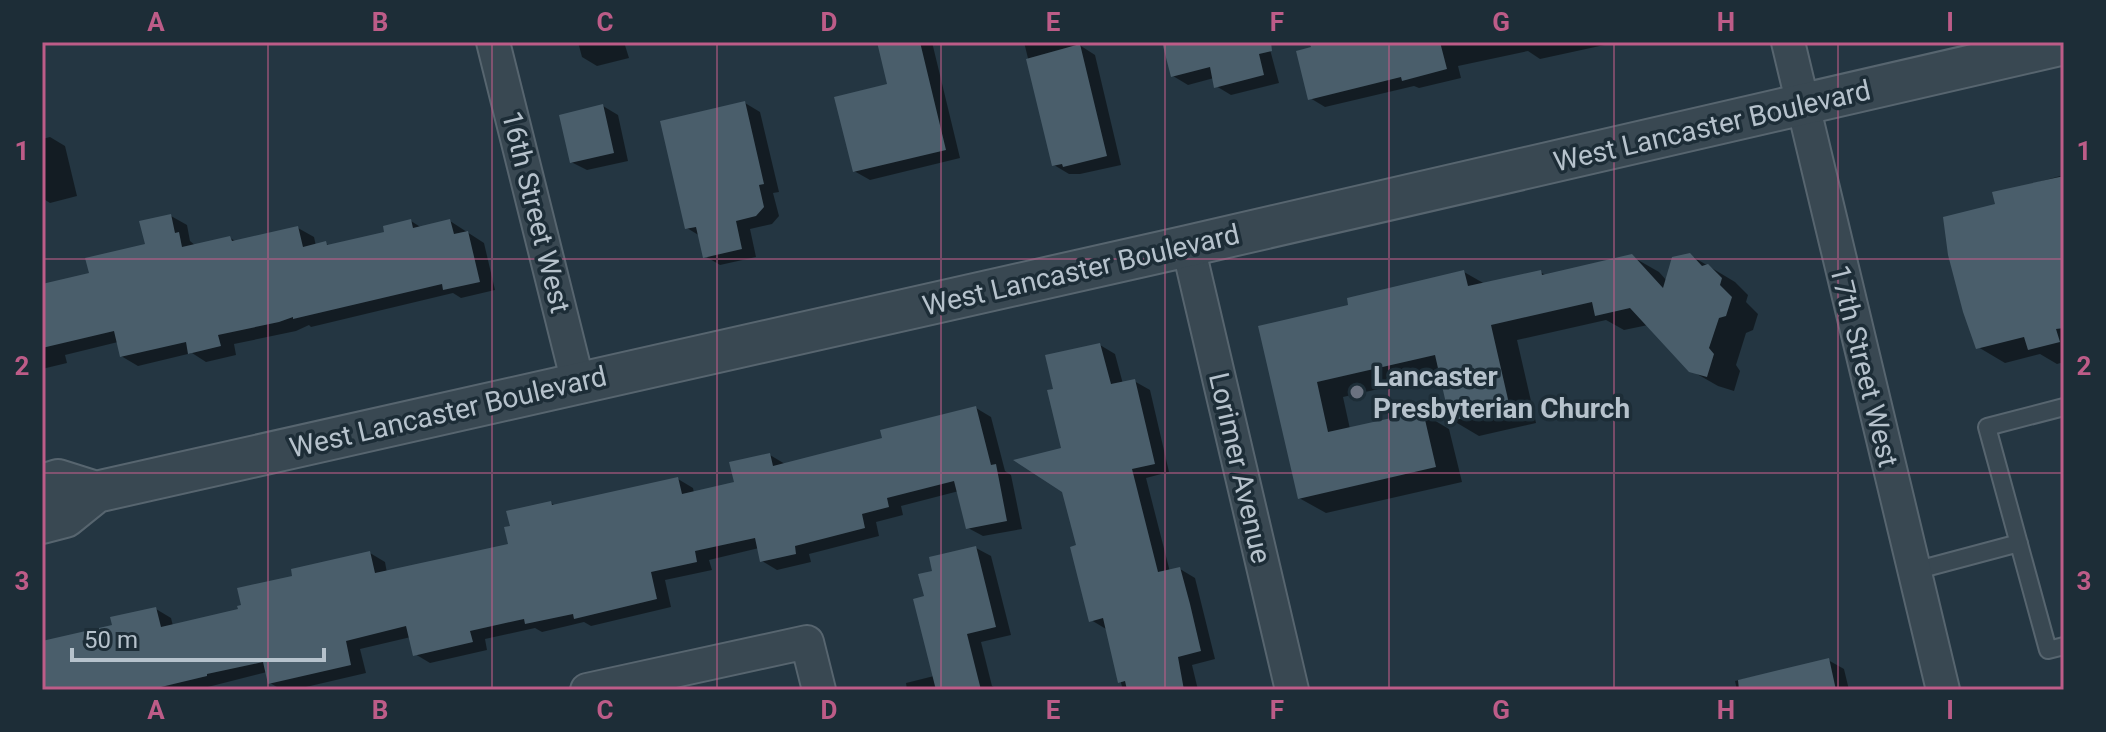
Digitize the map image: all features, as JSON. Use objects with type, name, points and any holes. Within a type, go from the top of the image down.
[{"type":"street","name":"16th Street West","points":[[493,42],[578,383]]},
{"type":"street","name":"17th Street West","points":[[1788,42],[1943,690]]},
{"type":"street","name":"West Lancaster Boulevard","points":[[42,523],[65,517],[96,492],[1188,246],[2064,44]]},
{"type":"street","name":"Lorimer Avenue","points":[[1188,246],[1292,690]]},
{"type":"street","points":[[42,485],[58,480],[96,492]]},
{"type":"street","points":[[587,690],[807,642],[819,690]]},
{"type":"lane","points":[[2064,407],[1987,427],[2048,650],[2064,646]]},
{"type":"lane","points":[[1914,571],[2019,543]]},
{"type":"building","points":[[877,42],[920,42],[946,150],[853,172],[834,97],[887,84]]},
{"type":"building","points":[[1162,42],[1271,42],[1272,51],[1259,54],[1264,75],[1214,88],[1210,67],[1171,77]]},
{"type":"building","points":[[1309,42],[1440,42],[1447,69],[1308,100],[1296,51],[1311,47]]},
{"type":"building","points":[[1080,44],[1107,156],[1063,167],[1062,164],[1052,166],[1026,59]]},
{"type":"building","points":[[745,101],[764,184],[759,185],[764,207],[756,216],[736,221],[742,249],[703,258],[696,227],[685,229],[660,121]]},
{"type":"building","points":[[603,104],[614,153],[570,163],[559,115]]},
{"type":"building","points":[[2064,176],[2064,328],[2056,329],[2060,342],[2028,350],[2024,337],[1976,349],[1948,255],[1943,217],[1995,204],[1992,192]]},
{"type":"building","points":[[171,214],[182,247],[230,236],[232,241],[298,226],[303,247],[326,241],[327,245],[384,232],[383,226],[411,219],[413,228],[450,219],[454,234],[468,231],[480,282],[443,290],[442,284],[218,335],[221,346],[188,354],[186,342],[120,357],[114,331],[42,348],[42,284],[89,273],[85,258],[145,244],[139,221]]},
{"type":"building","points":[[1690,253],[1702,266],[1708,264],[1722,278],[1720,285],[1732,297],[1726,316],[1719,318],[1709,348],[1714,354],[1707,377],[1689,372],[1630,308],[1595,316],[1592,302],[1491,325],[1510,408],[1450,421],[1435,355],[1317,382],[1328,432],[1423,411],[1436,467],[1298,499],[1258,326],[1348,305],[1347,298],[1464,270],[1468,286],[1541,270],[1542,275],[1632,254],[1663,288],[1672,257]]},
{"type":"building","points":[[1100,343],[1111,384],[1135,379],[1155,464],[1132,469],[1158,572],[1180,567],[1190,604],[1201,651],[1178,657],[1184,690],[1127,690],[1125,681],[1118,683],[1103,618],[1089,622],[1070,547],[1076,545],[1062,492],[1013,460],[1061,448],[1047,390],[1053,389],[1045,355]]},
{"type":"building","points":[[976,406],[991,465],[996,464],[1007,521],[966,529],[954,481],[887,498],[889,507],[862,514],[865,528],[795,546],[796,554],[760,562],[755,538],[695,551],[697,562],[651,572],[657,599],[574,619],[573,614],[525,624],[524,619],[470,631],[473,642],[413,656],[406,626],[346,641],[351,665],[268,684],[263,662],[207,674],[161,687],[162,690],[42,690],[42,641],[112,625],[110,617],[156,607],[161,627],[238,609],[237,606],[241,605],[237,588],[292,576],[291,569],[370,551],[375,573],[508,544],[504,527],[510,526],[506,511],[551,501],[552,505],[678,477],[682,494],[734,482],[729,462],[770,453],[773,466],[882,438],[880,430]]},
{"type":"building","points":[[976,546],[996,627],[967,634],[981,690],[936,690],[913,599],[924,596],[918,574],[932,571],[929,557]]},
{"type":"building","points":[[1829,658],[1836,690],[1739,690],[1738,680]]},
{"type":"place","name":"Lancaster Presbyterian Church","points":[[1357,392]]}]
